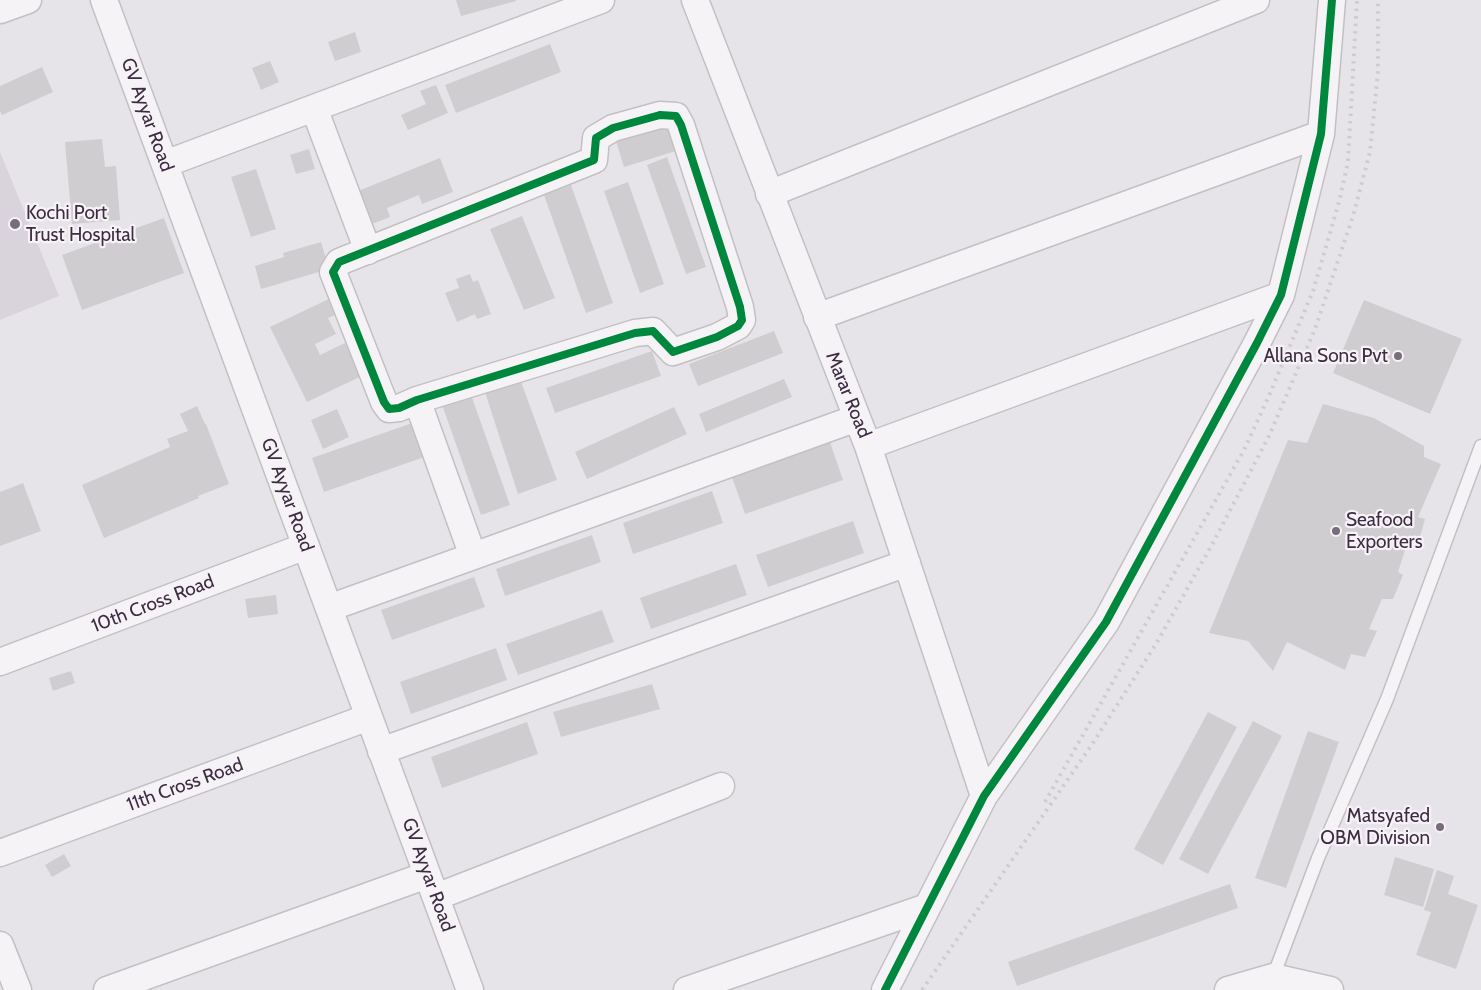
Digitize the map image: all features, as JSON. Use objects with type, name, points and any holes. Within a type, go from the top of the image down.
[{"type":"street","points":[[0,10],[28,0]]},
{"type":"street","name":"GV Ayyar Road","points":[[104,0],[470,990]]},
{"type":"street","points":[[165,164],[600,0]]},
{"type":"street","name":"Marar Road","points":[[695,0],[868,446],[984,796]]},
{"type":"street","points":[[769,194],[1256,0]]},
{"type":"street","points":[[885,990],[984,796],[1106,622],[1258,343],[1281,295],[1321,134],[1332,0]]},
{"type":"street","points":[[314,108],[368,251]]},
{"type":"street","points":[[660,115],[676,116],[681,124],[740,308],[742,320],[738,326],[717,337],[673,352],[653,331],[635,334],[417,400],[399,408],[390,409],[384,402],[333,272],[339,262],[594,160],[596,138],[614,128],[660,115]]},
{"type":"street","points":[[817,317],[1321,134]]},
{"type":"street","points":[[868,446],[1281,295]]},
{"type":"street","points":[[417,400],[473,556]]},
{"type":"street","points":[[329,608],[857,418]]},
{"type":"street","name":"10th Cross Road","points":[[0,662],[306,546]]},
{"type":"street","points":[[382,751],[906,563]]},
{"type":"street","name":"11th Cross Road","points":[[0,853],[369,718]]},
{"type":"street","points":[[106,990],[432,886],[721,786]]},
{"type":"street","points":[[686,990],[927,907]]},
{"type":"street","points":[[0,945],[18,990]]},
{"type":"street","points":[[1228,990],[1273,976],[1330,990]]},
{"type":"lane","points":[[1273,976],[1318,858],[1387,699],[1481,446]]},
{"type":"shaded area","name":"Kochi Port Trust Hospital","points":[[0,152],[59,296],[0,320]]},
{"type":"building","points":[[456,0],[516,0],[516,1],[461,16]]},
{"type":"building","points":[[355,32],[361,52],[335,61],[328,42]]},
{"type":"building","points":[[550,44],[561,72],[456,113],[445,85]]},
{"type":"building","points":[[270,61],[279,82],[261,90],[252,68]]},
{"type":"building","points":[[42,67],[53,92],[2,115],[0,111],[0,86]]},
{"type":"building","points":[[436,85],[448,113],[408,130],[401,115],[426,104],[420,91]]},
{"type":"building","points":[[667,125],[676,151],[624,167],[616,141]]},
{"type":"building","points":[[102,139],[105,167],[116,166],[120,220],[72,224],[65,142]]},
{"type":"building","points":[[309,149],[315,169],[296,174],[290,155]]},
{"type":"building","points":[[667,157],[706,267],[686,274],[647,165]]},
{"type":"building","points":[[440,158],[453,192],[422,204],[419,195],[387,208],[390,217],[367,226],[353,193]]},
{"type":"building","points":[[256,169],[276,229],[251,237],[231,177]]},
{"type":"building","points":[[628,182],[664,284],[640,293],[604,191]]},
{"type":"building","points":[[571,185],[613,303],[586,313],[544,195]]},
{"type":"building","points":[[522,216],[555,298],[524,310],[490,229]]},
{"type":"building","points":[[164,218],[184,273],[82,310],[62,255]]},
{"type":"building","points":[[321,242],[329,269],[261,289],[255,266],[284,257],[283,253]]},
{"type":"building","points":[[470,274],[473,282],[478,280],[491,314],[477,319],[475,314],[457,322],[445,293],[459,288],[456,279]]},
{"type":"building","points":[[333,297],[341,312],[328,318],[336,334],[315,344],[320,355],[345,343],[356,365],[368,373],[307,402],[270,327]]},
{"type":"building","name":"Allana Sons Pvt","points":[[1364,300],[1462,339],[1430,414],[1333,373]]},
{"type":"building","points":[[774,331],[783,353],[698,386],[689,364]]},
{"type":"building","points":[[652,351],[661,376],[555,413],[546,388]]},
{"type":"building","points":[[520,379],[557,480],[518,494],[484,389]]},
{"type":"building","points":[[784,379],[792,397],[706,432],[699,414]]},
{"type":"building","points":[[469,389],[510,505],[481,515],[440,399]]},
{"type":"building","name":"Seafood Exporters","points":[[1323,404],[1374,418],[1424,446],[1424,457],[1441,464],[1418,517],[1425,519],[1418,544],[1407,544],[1398,572],[1403,575],[1393,599],[1382,599],[1369,629],[1377,631],[1365,657],[1351,654],[1345,670],[1287,642],[1273,671],[1248,641],[1209,633],[1288,440],[1307,443]]},
{"type":"building","points":[[197,406],[229,484],[104,538],[82,485],[170,447],[167,439],[188,431],[180,414]]},
{"type":"building","points":[[674,407],[687,434],[587,479],[575,452]]},
{"type":"building","points":[[337,409],[349,437],[323,449],[311,420]]},
{"type":"building","points":[[418,421],[430,455],[324,492],[312,458]]},
{"type":"building","points":[[830,442],[843,480],[745,514],[732,477]]},
{"type":"building","points":[[23,483],[41,531],[0,546],[0,492]]},
{"type":"building","points":[[712,491],[723,523],[633,554],[623,523]]},
{"type":"building","points":[[853,521],[864,553],[768,587],[756,555]]},
{"type":"building","points":[[592,535],[601,562],[505,596],[496,569]]},
{"type":"building","points":[[736,564],[747,595],[651,629],[640,598]]},
{"type":"building","points":[[474,577],[485,607],[392,640],[381,610]]},
{"type":"building","points":[[276,595],[278,614],[248,618],[245,599]]},
{"type":"building","points":[[602,610],[614,642],[518,675],[506,644]]},
{"type":"building","points":[[496,648],[507,680],[411,714],[400,682]]},
{"type":"building","points":[[71,671],[75,683],[53,691],[49,678]]},
{"type":"building","points":[[652,684],[660,709],[561,737],[553,712]]},
{"type":"building","points":[[1208,712],[1237,727],[1163,865],[1134,849]]},
{"type":"building","points":[[1253,721],[1282,736],[1208,874],[1179,859]]},
{"type":"building","points":[[527,722],[538,754],[442,788],[431,757]]},
{"type":"building","points":[[1308,731],[1339,742],[1286,888],[1255,878]]},
{"type":"building","points":[[64,854],[71,866],[52,877],[45,865]]},
{"type":"building","points":[[1395,857],[1434,869],[1423,907],[1384,895]]},
{"type":"building","points":[[1437,870],[1454,876],[1448,894],[1478,905],[1456,969],[1416,955],[1431,912],[1424,910]]},
{"type":"building","points":[[1230,884],[1238,908],[1017,986],[1008,962]]},
{"type":"railway","points":[[1045,802],[1244,450],[1313,291],[1339,202],[1348,162],[1357,0]]},
{"type":"railway","points":[[922,990],[1091,746],[1156,644],[1214,541],[1269,436],[1315,329],[1353,216],[1370,152],[1378,71],[1378,0]]},
{"type":"cycle path","points":[[885,990],[984,796],[1106,622],[1281,295],[1321,134],[1332,0]]},
{"type":"cycle path","points":[[660,115],[676,116],[681,125],[740,307],[742,320],[738,326],[717,337],[673,352],[653,331],[635,333],[417,400],[399,408],[389,409],[384,402],[333,272],[339,262],[594,160],[596,138],[613,128],[660,115]]},
{"type":"place","name":"Kochi Port Trust Hospital","points":[[15,224]]},
{"type":"place","name":"Allana Sons Pvt","points":[[1398,356]]},
{"type":"place","name":"Seafood Exporters","points":[[1336,531]]},
{"type":"place","name":"Matsyafed OBM Division","points":[[1440,827]]}]
